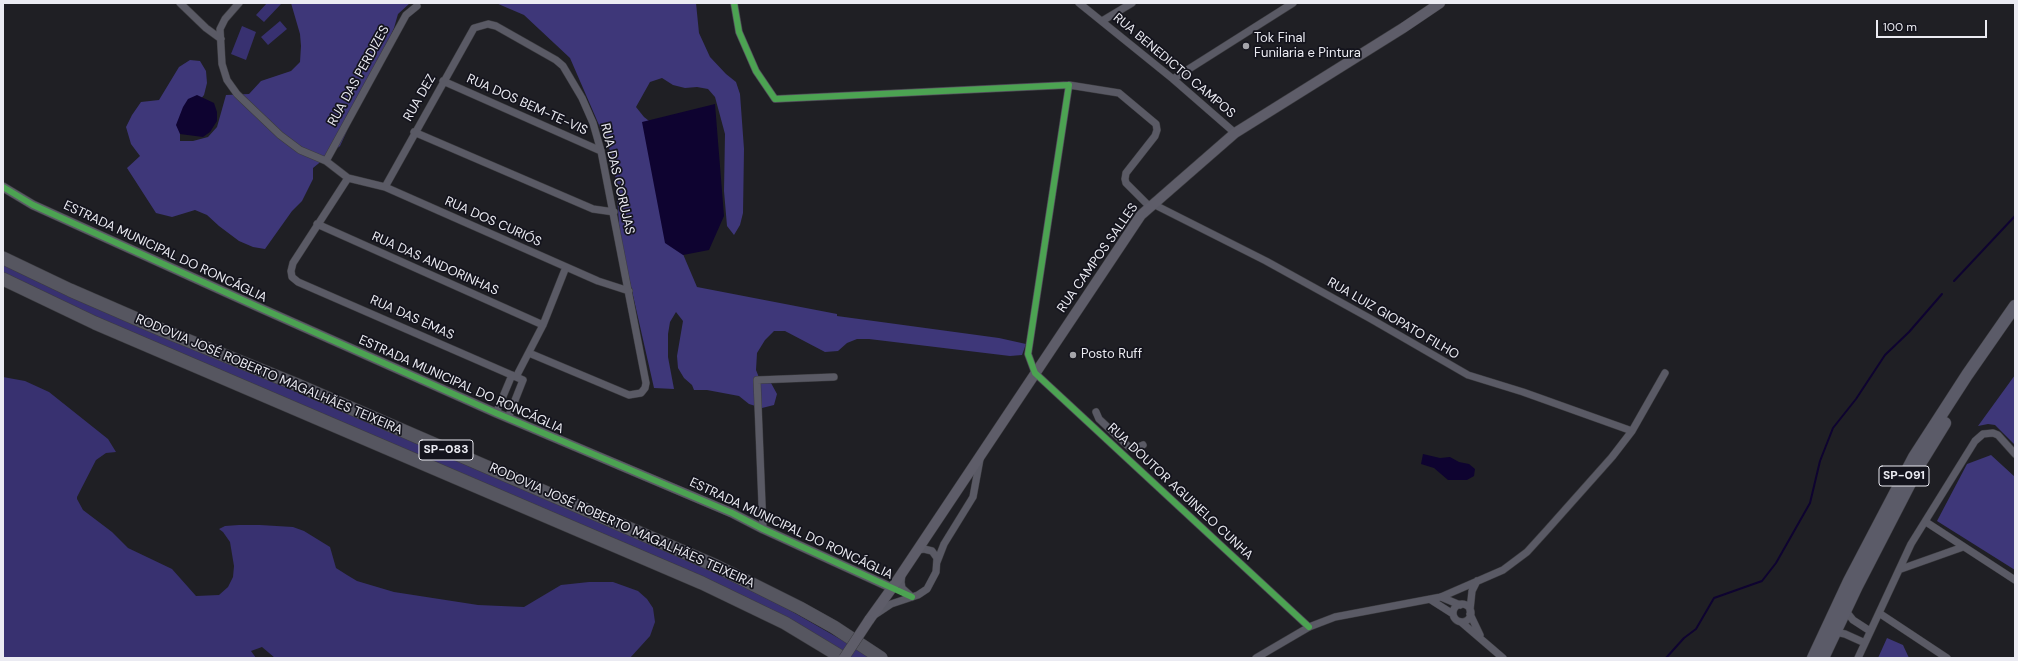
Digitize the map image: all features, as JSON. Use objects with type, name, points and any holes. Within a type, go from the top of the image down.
[{"type":"highway","name":"RODOVIA JOSÉ ROBERTO MAGALHÃES TEIXEIRA","points":[[3,258],[70,290],[162,330],[295,384],[716,566],[800,608],[834,627],[881,658]]},
{"type":"highway","name":"RODOVIA JOSÉ ROBERTO MAGALHÃES TEIXEIRA","points":[[3,279],[94,323],[702,583],[784,623],[844,658]]},
{"type":"main road","name":"RUA CAMPOS SALLES","points":[[844,658],[902,574],[1141,215],[1235,134],[1440,3]]},
{"type":"main road","name":"SP-091","points":[[1813,658],[1849,581],[1914,457],[1967,375],[2015,306]]},
{"type":"main road","name":"SP-091","points":[[1823,658],[1921,462],[1972,382],[2015,319]]},
{"type":"street","points":[[180,3],[206,28],[221,39]]},
{"type":"street","points":[[239,3],[225,19],[220,29],[222,64],[227,80],[237,94],[280,135],[300,150],[326,161],[348,178],[317,224]]},
{"type":"street","points":[[734,3],[739,32],[756,71],[775,99],[1069,85],[1028,354],[1035,373]]},
{"type":"street","name":"RUA BENEDICTO CAMPOS","points":[[1079,3],[1174,79],[1235,134]]},
{"type":"street","points":[[1102,21],[1132,3]]},
{"type":"street","points":[[1174,79],[1292,3]]},
{"type":"street","name":"RUA DAS PERDIZES","points":[[326,161],[406,15],[417,6]]},
{"type":"street","name":"RUA DEZ","points":[[385,187],[414,132],[474,28],[481,24]]},
{"type":"street","name":"RUA DAS CORUJAS","points":[[481,24],[496,26],[556,60],[563,66],[582,98],[593,123],[601,151],[646,383],[641,393],[629,395],[529,353]]},
{"type":"street","name":"RUA DOS BEM-TE-VIS","points":[[443,81],[601,151]]},
{"type":"street","name":"RUA LUIZ GIOPATO FILHO","points":[[1069,85],[1119,93],[1156,124],[1157,130],[1155,136],[1126,173],[1125,179],[1126,182],[1152,205],[1266,261],[1468,375],[1523,392],[1632,431]]},
{"type":"street","points":[[414,132],[593,209],[614,212]]},
{"type":"street","name":"RUA DOS CURIÓS","points":[[348,178],[385,187],[598,281],[629,291]]},
{"type":"street","name":"ESTRADA MUNICIPAL DO RONCÁGLIA","points":[[3,187],[33,204],[496,413],[732,513],[763,529],[912,597]]},
{"type":"street","name":"RUA DAS EMAS","points":[[317,224],[293,263],[291,271],[292,277],[298,282],[517,377]]},
{"type":"street","name":"RUA DAS ANDORINHAS","points":[[317,224],[543,325]]},
{"type":"street","points":[[496,413],[517,377],[543,325],[566,267]]},
{"type":"street","name":"RUA DOUTOR AGUINELO CUNHA","points":[[1035,373],[1309,627]]},
{"type":"street","points":[[1256,658],[1309,627],[1335,617],[1442,597],[1503,570],[1527,552],[1607,463],[1632,431],[1665,373]]},
{"type":"street","points":[[508,418],[517,377]]},
{"type":"street","points":[[763,529],[758,380],[834,377]]},
{"type":"street","points":[[1096,412],[1099,419],[1129,447],[1137,448],[1143,445]]},
{"type":"street","points":[[1858,658],[1901,569],[1911,544],[1975,441],[1983,434],[1988,432],[1993,433],[1998,435],[2015,454]]},
{"type":"street","points":[[870,619],[891,604],[912,597],[927,589],[936,572],[937,562],[944,544],[973,497],[980,456]]},
{"type":"street","points":[[1926,522],[2015,580]]},
{"type":"street","points":[[1901,569],[1963,547]]},
{"type":"street","points":[[918,550],[924,549],[932,551],[937,558],[937,562]]},
{"type":"street","points":[[902,574],[902,588],[912,597]]},
{"type":"street","points":[[1461,622],[1466,621],[1470,612],[1472,591],[1477,581]]},
{"type":"street","points":[[1453,614],[1463,587]]},
{"type":"street","points":[[1442,597],[1467,607],[1481,637]]},
{"type":"street","points":[[1431,600],[1453,614],[1455,619],[1481,637],[1503,658]]},
{"type":"street","points":[[1846,610],[1853,620],[1870,631]]},
{"type":"street","points":[[1879,613],[1946,658]]},
{"type":"street","points":[[1835,632],[1845,634],[1865,643]]},
{"type":"shaded area","points":[[267,3],[281,4],[264,22],[256,15]]},
{"type":"shaded area","points":[[291,3],[410,3],[398,14],[394,28],[340,146],[313,168],[313,179],[302,201],[292,211],[265,249],[253,247],[239,241],[207,215],[195,210],[172,217],[156,213],[127,168],[140,156],[131,144],[126,127],[132,115],[141,102],[159,100],[179,67],[190,60],[200,61],[206,71],[207,83],[204,95],[185,118],[180,129],[180,141],[193,141],[208,137],[217,127],[226,95],[249,94],[261,81],[291,71],[300,62],[300,34]]},
{"type":"shaded area","points":[[496,3],[696,3],[699,33],[710,57],[736,82],[740,94],[744,149],[743,213],[740,225],[734,235],[727,226],[724,191],[725,134],[715,97],[708,89],[697,87],[685,88],[673,85],[662,78],[650,82],[636,107],[644,117],[657,127],[677,240],[697,287],[837,314],[837,316],[999,338],[1026,344],[1022,355],[1010,356],[869,339],[857,339],[847,343],[838,351],[825,352],[785,331],[774,331],[765,340],[757,353],[756,370],[760,380],[771,383],[777,394],[774,405],[762,408],[749,404],[739,396],[707,390],[694,390],[692,385],[684,378],[678,368],[677,356],[683,321],[676,312],[670,322],[668,334],[668,357],[674,389],[654,388],[620,238],[616,181],[612,155],[570,58],[524,15]]},
{"type":"shaded area","points":[[280,21],[287,29],[268,45],[261,37]]},
{"type":"shaded area","points":[[242,26],[256,32],[246,60],[231,54]]},
{"type":"shaded area","points":[[197,95],[214,103],[217,112],[217,121],[210,132],[203,137],[180,134],[176,125],[183,107],[188,99]]},
{"type":"shaded area","points":[[715,104],[724,216],[709,250],[683,255],[665,243],[642,122]]},
{"type":"shaded area","points":[[3,263],[459,462],[627,533],[760,593],[873,658],[852,658],[839,650],[127,332],[3,274]]},
{"type":"shaded area","points":[[2015,375],[2015,445],[1995,425],[1988,424],[1978,426]]},
{"type":"shaded area","points":[[3,377],[25,381],[49,392],[108,439],[116,452],[106,453],[96,460],[77,497],[83,510],[112,532],[128,548],[172,569],[196,596],[219,595],[228,587],[233,577],[234,566],[230,542],[219,529],[225,526],[239,525],[293,527],[304,531],[330,547],[336,568],[357,581],[394,592],[478,605],[524,607],[561,585],[589,582],[613,582],[638,591],[647,599],[653,608],[655,622],[650,636],[630,658],[275,658],[262,647],[251,651],[256,658],[3,658]]},
{"type":"shaded area","points":[[1423,454],[1440,458],[1450,457],[1459,462],[1469,464],[1475,469],[1474,476],[1467,480],[1448,480],[1434,468],[1421,464]]},
{"type":"shaded area","points":[[1991,455],[2015,477],[2015,570],[1937,521],[1967,464]]},
{"type":"shaded area","points":[[1887,638],[1903,645],[1909,658],[1878,658]]},
{"type":"waterway","points":[[1954,281],[2015,216]]},
{"type":"waterway","points":[[1666,658],[1684,638],[1696,629],[1714,598],[1762,581],[1776,563],[1810,503],[1820,461],[1833,428],[1856,399],[1885,355],[1909,332],[1942,294]]},
{"type":"cycle path","points":[[734,3],[739,32],[756,71],[775,99],[1069,85],[1028,354],[1035,373],[1309,627]]},
{"type":"cycle path","points":[[3,187],[33,205],[258,307],[496,413],[732,513],[763,529],[912,597]]},
{"type":"place","name":"Tok Final Funilaria e Pintura","points":[[1246,46]]},
{"type":"place","name":"Posto Ruff","points":[[1073,355]]}]
